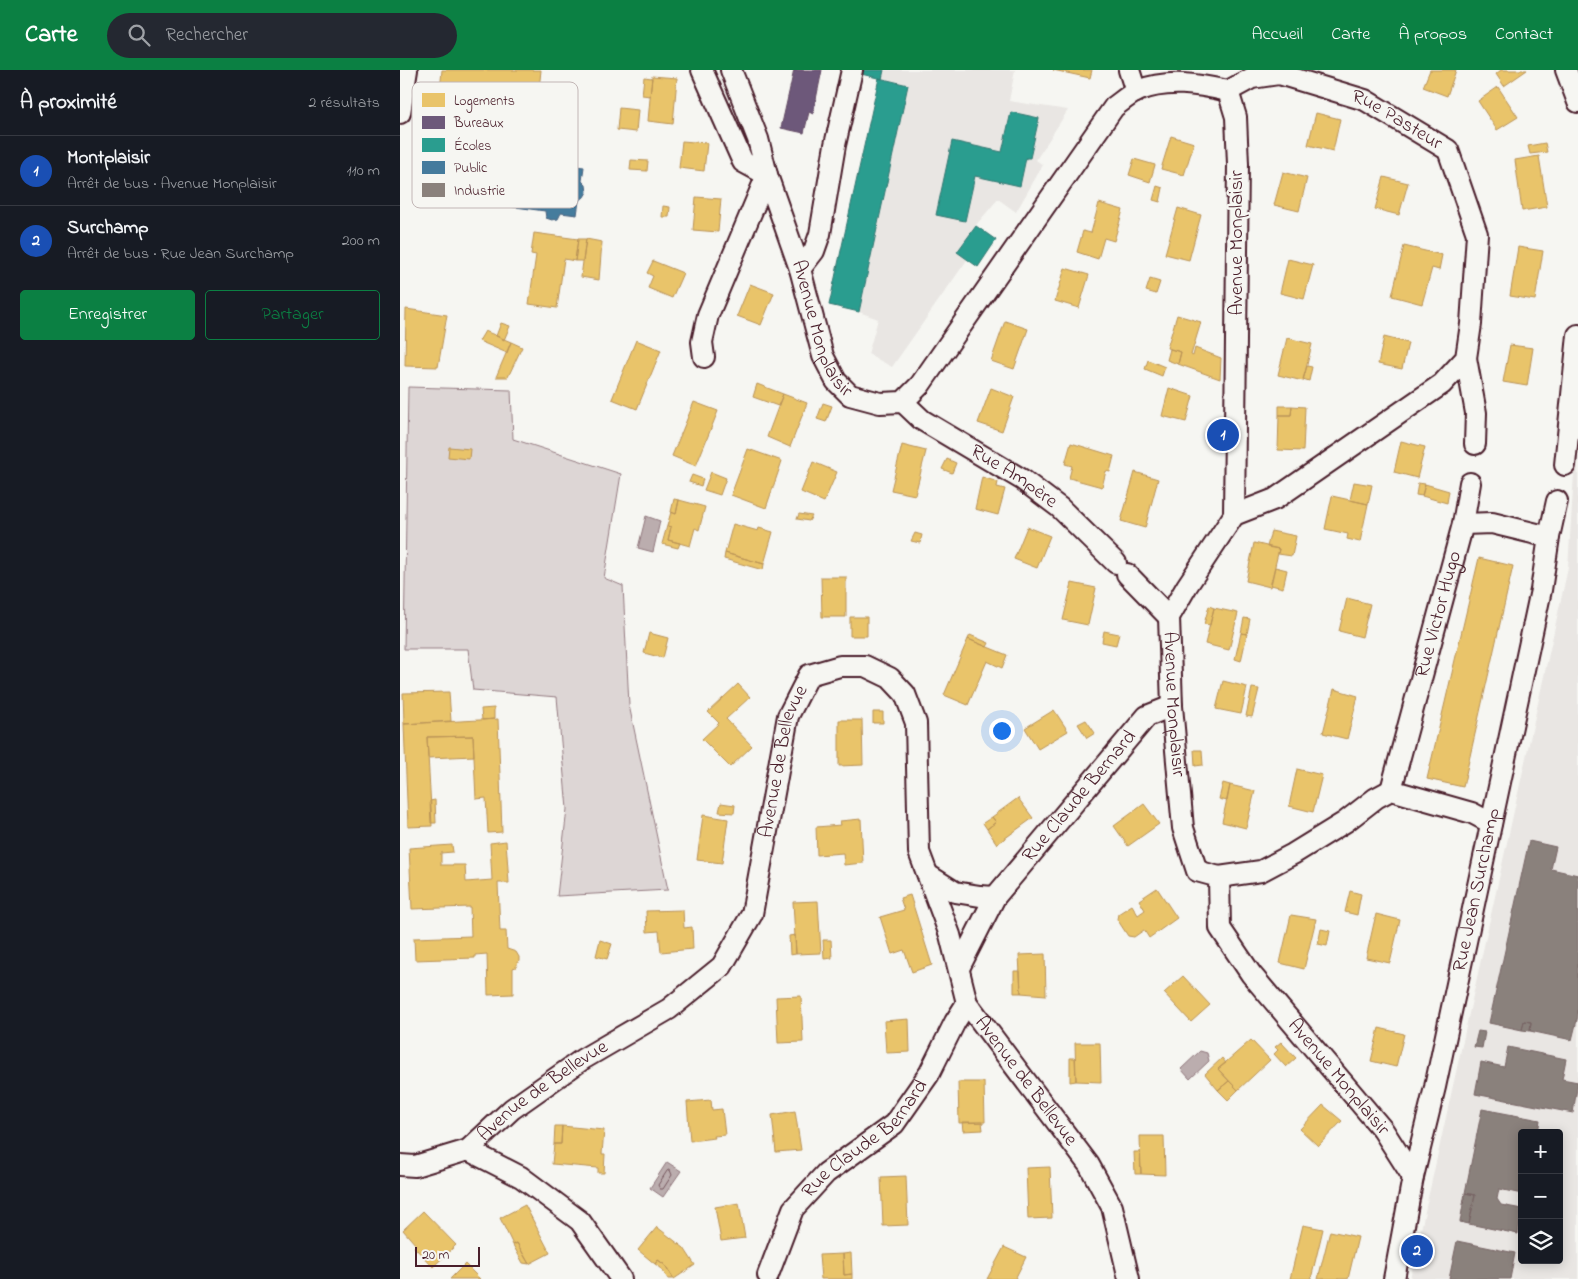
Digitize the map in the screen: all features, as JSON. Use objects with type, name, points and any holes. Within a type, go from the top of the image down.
[{"type":"street","points":[[401,108],[407,70]]},
{"type":"street","points":[[702,70],[743,162],[767,175],[708,315],[702,342],[704,357]]},
{"type":"street","name":"Avenue Monplaisir","points":[[731,70],[758,139],[767,175],[800,269],[823,356],[836,381],[850,395],[880,402],[903,402]]},
{"type":"street","points":[[800,269],[814,252],[820,234],[835,145],[852,70]]},
{"type":"street","points":[[1129,70],[1136,92]]},
{"type":"street","points":[[1566,70],[1578,102]]},
{"type":"street","name":"Rue Pasteur","points":[[1228,91],[1252,78],[1279,74],[1365,100],[1448,150],[1477,234],[1472,324],[1466,358],[1476,414],[1475,444]]},
{"type":"street","points":[[903,402],[924,380],[1114,107],[1136,92],[1168,83],[1196,84],[1228,91]]},
{"type":"street","name":"Avenue Monplaisir","points":[[1228,91],[1236,117],[1238,164],[1234,515],[1169,617],[1172,706],[1183,828],[1197,871],[1220,877],[1220,928],[1251,974],[1383,1130],[1413,1177]]},
{"type":"street","points":[[1565,465],[1578,336]]},
{"type":"street","points":[[1234,515],[1274,499],[1442,384],[1466,358]]},
{"type":"street","name":"Rue Ampère","points":[[903,402],[922,420],[1023,480],[1053,503],[1169,617]]},
{"type":"street","points":[[1463,524],[1470,483]]},
{"type":"street","name":"Rue Jean Surchamp","points":[[1394,1279],[1413,1177],[1435,1087],[1541,590],[1549,537],[1557,501]]},
{"type":"street","name":"Rue Victor Hugo","points":[[1391,790],[1463,524],[1492,523],[1549,537]]},
{"type":"street","name":"Avenue de Bellevue","points":[[400,1165],[415,1166],[468,1150],[512,1109],[583,1059],[669,1009],[722,966],[752,914],[788,716],[809,675],[840,666],[865,666],[890,678],[905,694],[916,723],[919,852],[950,935],[967,1003],[1089,1165],[1112,1207],[1129,1279]]},
{"type":"street","name":"Rue Claude Bernard","points":[[959,968],[995,897],[1147,716],[1172,706]]},
{"type":"street","points":[[1220,877],[1261,871],[1345,822],[1376,798],[1391,790],[1472,814],[1491,823]]},
{"type":"street","points":[[928,875],[955,892],[995,897]]},
{"type":"street","name":"Rue Claude Bernard","points":[[768,1275],[794,1210],[826,1173],[894,1124],[929,1074],[955,1022],[967,1003]]},
{"type":"street","points":[[468,1150],[521,1177],[580,1221],[621,1279]]},
{"type":"shaded area","points":[[884,70],[1015,70],[1009,101],[1068,110],[1036,160],[1043,165],[1016,212],[998,199],[976,225],[996,240],[978,267],[967,260],[892,367],[868,354],[878,319],[859,312],[908,85],[882,79]]},
{"type":"shaded area","points":[[408,387],[511,390],[513,439],[621,474],[604,578],[623,586],[629,705],[668,890],[557,896],[567,809],[557,697],[473,690],[468,649],[404,649]]},
{"type":"shaded area","points":[[1578,411],[1578,1279],[1410,1279],[1568,568]]},
{"type":"water","points":[[646,516],[660,521],[653,552],[638,548]]},
{"type":"water","points":[[1200,1051],[1207,1053],[1209,1061],[1190,1079],[1181,1069]]},
{"type":"water","points":[[667,1162],[681,1171],[663,1197],[650,1188]]},
{"type":"building: Logements","points":[[442,70],[541,70],[540,82],[441,82]]},
{"type":"building: Logements","points":[[1053,70],[1092,70],[1090,78]]},
{"type":"building: Logements","points":[[1430,70],[1456,70],[1447,96],[1423,87]]},
{"type":"building: Logements","points":[[1501,70],[1527,70],[1504,86],[1496,74]]},
{"type":"building: Logements","points":[[652,76],[677,78],[673,124],[648,121]]},
{"type":"building: Logements","points":[[644,77],[652,78],[650,96],[642,95]]},
{"type":"building: Logements","points":[[1498,87],[1518,117],[1497,130],[1478,101]]},
{"type":"building: Logements","points":[[619,108],[638,110],[636,132],[617,130]]},
{"type":"building: Logements","points":[[1316,113],[1340,119],[1333,151],[1308,145]]},
{"type":"building: Logements","points":[[1171,136],[1194,143],[1184,175],[1161,169]]},
{"type":"building: Logements","points":[[682,141],[707,143],[704,171],[679,168]]},
{"type":"building: Logements","points":[[1545,143],[1547,152],[1530,154],[1528,146]]},
{"type":"building: Logements","points":[[1539,156],[1547,207],[1522,211],[1515,160]]},
{"type":"building: Logements","points":[[1134,159],[1155,165],[1150,182],[1129,175]]},
{"type":"building: Logements","points":[[631,160],[648,161],[647,171],[630,170]]},
{"type":"building: Logements","points":[[1283,172],[1307,178],[1299,211],[1274,205]]},
{"type":"building: Logements","points":[[1384,177],[1408,183],[1399,215],[1375,209]]},
{"type":"building: Logements","points":[[1157,186],[1163,188],[1160,202],[1153,200]]},
{"type":"building: Logements","points":[[696,197],[721,199],[718,232],[693,230]]},
{"type":"building: Logements","points":[[1099,203],[1123,210],[1114,241],[1104,238],[1098,259],[1077,252],[1083,231],[1091,233]]},
{"type":"building: Logements","points":[[663,206],[670,207],[669,217],[662,217]]},
{"type":"building: Logements","points":[[1178,208],[1201,215],[1189,260],[1165,254]]},
{"type":"building: Logements","points":[[534,233],[578,239],[575,261],[564,259],[557,308],[529,304],[536,255],[531,254]]},
{"type":"building: Logements","points":[[578,239],[586,239],[583,261],[575,261]]},
{"type":"building: Logements","points":[[586,239],[602,242],[599,280],[581,277]]},
{"type":"building: Logements","points":[[1404,246],[1442,255],[1439,270],[1432,268],[1422,304],[1392,296]]},
{"type":"building: Logements","points":[[1518,247],[1543,251],[1535,300],[1510,296]]},
{"type":"building: Logements","points":[[1288,259],[1313,265],[1304,299],[1280,293]]},
{"type":"building: Logements","points":[[653,261],[683,273],[672,298],[648,288],[653,276],[647,273]]},
{"type":"building: Logements","points":[[1065,268],[1089,275],[1079,308],[1055,301]]},
{"type":"building: Logements","points":[[1150,279],[1160,282],[1156,294],[1146,291]]},
{"type":"building: Logements","points":[[750,284],[774,293],[761,325],[737,316]]},
{"type":"building: Logements","points":[[406,309],[447,315],[438,367],[405,366]]},
{"type":"building: Logements","points":[[1177,315],[1201,322],[1191,355],[1193,356],[1195,348],[1221,358],[1220,379],[1178,364],[1181,352],[1167,348]]},
{"type":"building: Logements","points":[[1005,321],[1028,329],[1014,369],[991,361]]},
{"type":"building: Logements","points":[[501,323],[510,326],[504,340],[496,336]]},
{"type":"building: Logements","points":[[485,331],[511,342],[507,353],[479,341]]},
{"type":"building: Logements","points":[[1384,337],[1408,343],[1402,369],[1378,364]]},
{"type":"building: Logements","points":[[1287,338],[1312,344],[1303,381],[1278,375]]},
{"type":"building: Logements","points":[[636,340],[661,350],[637,409],[612,399]]},
{"type":"building: Logements","points":[[511,342],[522,347],[508,377],[496,377]]},
{"type":"building: Logements","points":[[1510,345],[1533,348],[1527,386],[1503,382]]},
{"type":"building: Logements","points":[[1170,349],[1181,352],[1178,364],[1167,360]]},
{"type":"building: Logements","points":[[1148,360],[1165,367],[1162,376],[1145,369]]},
{"type":"building: Logements","points":[[1307,366],[1312,367],[1309,381],[1303,379]]},
{"type":"building: Logements","points":[[757,384],[783,394],[778,406],[753,397]]},
{"type":"building: Logements","points":[[991,388],[1014,397],[1002,431],[978,423]]},
{"type":"building: Logements","points":[[1169,388],[1193,396],[1186,422],[1162,416]]},
{"type":"building: Logements","points":[[783,394],[807,403],[790,447],[767,437]]},
{"type":"building: Logements","points":[[694,402],[718,411],[696,466],[672,456]]},
{"type":"building: Logements","points":[[823,403],[832,406],[826,422],[817,419]]},
{"type":"building: Logements","points":[[1279,406],[1292,406],[1291,415],[1279,415]]},
{"type":"building: Logements","points":[[1292,406],[1305,407],[1303,451],[1278,450],[1279,415],[1291,415]]},
{"type":"building: Logements","points":[[1401,441],[1425,447],[1417,478],[1394,472]]},
{"type":"building: Logements","points":[[1071,443],[1114,456],[1110,472],[1106,471],[1102,487],[1069,478],[1072,466],[1065,464]]},
{"type":"building: Logements","points":[[902,445],[926,451],[915,495],[891,490]]},
{"type":"building: Logements","points":[[449,447],[470,449],[469,459],[448,457]]},
{"type":"building: Logements","points":[[748,449],[782,461],[766,508],[731,495]]},
{"type":"building: Logements","points":[[947,459],[956,463],[952,473],[942,469]]},
{"type":"building: Logements","points":[[813,462],[837,472],[824,502],[801,492]]},
{"type":"building: Logements","points":[[711,472],[726,478],[720,495],[704,490]]},
{"type":"building: Logements","points":[[1135,472],[1158,479],[1145,528],[1121,521]]},
{"type":"building: Logements","points":[[692,475],[703,479],[701,486],[689,482]]},
{"type":"building: Logements","points":[[982,477],[998,482],[997,487],[1005,489],[998,515],[975,509]]},
{"type":"building: Logements","points":[[1354,482],[1372,485],[1368,504],[1350,500]]},
{"type":"building: Logements","points":[[1418,483],[1425,484],[1422,496],[1416,495]]},
{"type":"building: Logements","points":[[1425,484],[1449,491],[1447,503],[1422,496]]},
{"type":"building: Logements","points":[[1332,496],[1368,504],[1360,542],[1347,539],[1348,534],[1325,529]]},
{"type":"building: Logements","points":[[674,499],[679,500],[676,514],[671,512]]},
{"type":"building: Logements","points":[[679,500],[705,507],[699,530],[695,528],[690,546],[668,540],[671,527],[667,526],[671,512],[676,514]]},
{"type":"building: Logements","points":[[799,514],[812,516],[809,521],[797,519]]},
{"type":"building: Logements","points":[[733,524],[758,531],[759,528],[773,532],[764,564],[725,553]]},
{"type":"building: Logements","points":[[667,526],[671,527],[668,540],[680,543],[678,548],[662,544]]},
{"type":"building: Logements","points":[[1027,527],[1050,536],[1037,568],[1014,559]]},
{"type":"building: Logements","points":[[1271,531],[1296,536],[1292,556],[1278,554],[1279,549],[1267,547]]},
{"type":"building: Logements","points":[[915,533],[922,535],[920,543],[911,541]]},
{"type":"building: Logements","points":[[1254,543],[1279,549],[1270,587],[1246,581]]},
{"type":"building: Logements","points":[[725,553],[764,564],[763,570],[724,559]]},
{"type":"building: Logements","points":[[1479,558],[1513,566],[1463,787],[1427,779]]},
{"type":"building: Logements","points":[[1275,567],[1287,570],[1283,588],[1271,585]]},
{"type":"building: Logements","points":[[821,577],[846,577],[846,617],[822,617]]},
{"type":"building: Logements","points":[[1072,583],[1096,588],[1088,625],[1063,620]]},
{"type":"building: Logements","points":[[1347,598],[1370,604],[1362,637],[1339,631]]},
{"type":"building: Logements","points":[[1209,606],[1214,608],[1210,625],[1204,624]]},
{"type":"building: Logements","points":[[1214,608],[1238,613],[1229,650],[1205,644]]},
{"type":"building: Logements","points":[[850,617],[867,617],[867,636],[850,636]]},
{"type":"building: Logements","points":[[1244,618],[1250,619],[1247,634],[1241,633]]},
{"type":"building: Logements","points":[[1104,631],[1119,634],[1116,645],[1102,642]]},
{"type":"building: Logements","points":[[649,633],[668,638],[663,658],[644,653]]},
{"type":"building: Logements","points":[[1241,633],[1247,634],[1241,661],[1235,659]]},
{"type":"building: Logements","points":[[970,635],[989,643],[987,647],[968,639]]},
{"type":"building: Logements","points":[[968,639],[1007,655],[1002,668],[987,661],[968,705],[944,695]]},
{"type":"building: Logements","points":[[1223,681],[1247,687],[1241,714],[1216,709]]},
{"type":"building: Logements","points":[[738,684],[750,697],[726,719],[752,746],[730,767],[702,739],[719,723],[708,712]]},
{"type":"building: Logements","points":[[1252,688],[1259,689],[1252,717],[1246,716]]},
{"type":"building: Logements","points":[[1334,689],[1358,696],[1347,739],[1323,733]]},
{"type":"building: Logements","points":[[449,692],[451,721],[404,724],[403,693]]},
{"type":"building: Logements","points":[[494,708],[494,719],[482,720],[481,709]]},
{"type":"building: Logements","points":[[1054,710],[1068,731],[1038,749],[1025,728]]},
{"type":"building: Logements","points":[[873,712],[883,712],[883,723],[873,723]]},
{"type":"building: Logements","points":[[498,719],[502,832],[488,833],[486,798],[476,799],[473,736],[427,737],[432,826],[408,827],[404,724]]},
{"type":"building: Logements","points":[[839,720],[862,720],[863,765],[839,766]]},
{"type":"building: Logements","points":[[1086,720],[1095,733],[1087,738],[1078,724]]},
{"type":"building: Logements","points":[[473,736],[474,756],[428,758],[427,737]]},
{"type":"building: Logements","points":[[1194,750],[1202,750],[1203,765],[1195,766]]},
{"type":"building: Logements","points":[[1297,769],[1322,775],[1313,812],[1289,806]]},
{"type":"building: Logements","points":[[1223,783],[1230,785],[1227,801],[1219,799]]},
{"type":"building: Logements","points":[[1230,785],[1255,791],[1246,828],[1222,822]]},
{"type":"building: Logements","points":[[1018,798],[1033,818],[997,844],[987,829],[996,822],[992,817]]},
{"type":"building: Logements","points":[[435,800],[436,823],[431,823],[430,801]]},
{"type":"building: Logements","points":[[721,803],[735,805],[734,813],[719,812]]},
{"type":"building: Logements","points":[[1144,804],[1159,824],[1128,846],[1114,826]]},
{"type":"building: Logements","points":[[703,815],[728,819],[722,863],[697,860]]},
{"type":"building: Logements","points":[[992,817],[996,822],[987,829],[983,823]]},
{"type":"building: Logements","points":[[861,819],[863,863],[844,865],[843,853],[817,855],[816,827],[841,825],[840,821]]},
{"type":"building: Logements","points":[[506,841],[509,883],[498,883],[500,931],[506,931],[507,949],[516,952],[519,960],[516,967],[513,968],[513,994],[488,995],[487,954],[475,955],[475,958],[415,960],[414,938],[471,936],[470,907],[412,909],[409,848],[452,845],[453,852],[441,853],[441,865],[465,865],[466,882],[492,880],[490,843]]},
{"type":"building: Logements","points":[[1157,888],[1177,918],[1149,938],[1144,930],[1134,937],[1128,936],[1117,919],[1118,914],[1132,905],[1138,915],[1145,910],[1139,900]]},
{"type":"building: Logements","points":[[1350,891],[1361,894],[1357,915],[1345,912]]},
{"type":"building: Logements","points":[[910,895],[932,965],[912,972],[904,950],[892,954],[880,917],[904,910],[900,898]]},
{"type":"building: Logements","points":[[818,901],[821,953],[796,954],[793,902]]},
{"type":"building: Logements","points":[[683,910],[684,928],[692,927],[693,949],[661,952],[659,931],[647,932],[646,911]]},
{"type":"building: Logements","points":[[1376,914],[1400,920],[1390,963],[1366,958]]},
{"type":"building: Logements","points":[[1291,915],[1316,919],[1304,969],[1280,963]]},
{"type":"building: Logements","points":[[1321,929],[1330,931],[1327,946],[1318,944]]},
{"type":"building: Logements","points":[[795,935],[796,954],[790,955],[789,936]]},
{"type":"building: Logements","points":[[600,940],[612,944],[607,959],[596,956]]},
{"type":"building: Logements","points":[[823,940],[831,940],[832,958],[824,959]]},
{"type":"building: Logements","points":[[1045,954],[1046,995],[1021,993],[1019,955]]},
{"type":"building: Logements","points":[[1014,971],[1020,971],[1021,993],[1014,993]]},
{"type":"building: Logements","points":[[1183,976],[1210,1005],[1191,1022],[1164,993]]},
{"type":"building: Logements","points":[[801,996],[803,1042],[778,1043],[776,997]]},
{"type":"building: Logements","points":[[909,1019],[910,1052],[886,1053],[884,1021]]},
{"type":"building: Logements","points":[[1379,1028],[1404,1034],[1396,1067],[1371,1061]]},
{"type":"building: Logements","points":[[1251,1040],[1270,1060],[1238,1090],[1218,1069]]},
{"type":"building: Logements","points":[[1281,1042],[1296,1058],[1286,1067],[1274,1054],[1278,1050],[1275,1047]]},
{"type":"building: Logements","points":[[1075,1043],[1100,1043],[1101,1082],[1076,1081]]},
{"type":"building: Logements","points":[[1070,1058],[1075,1058],[1076,1081],[1070,1082]]},
{"type":"building: Logements","points":[[1222,1058],[1226,1063],[1218,1069],[1229,1081],[1218,1090],[1205,1074]]},
{"type":"building: Logements","points":[[1229,1081],[1238,1090],[1228,1100],[1218,1090]]},
{"type":"building: Logements","points":[[958,1082],[984,1082],[985,1122],[959,1123]]},
{"type":"building: Logements","points":[[711,1100],[712,1110],[722,1109],[725,1135],[690,1141],[687,1102]]},
{"type":"building: Logements","points":[[1323,1105],[1342,1121],[1318,1146],[1300,1129]]},
{"type":"building: Logements","points":[[795,1111],[801,1150],[776,1152],[772,1115]]},
{"type":"building: Logements","points":[[962,1122],[982,1122],[983,1130],[963,1131]]},
{"type":"building: Logements","points":[[555,1126],[562,1126],[561,1144],[554,1144]]},
{"type":"building: Logements","points":[[562,1126],[604,1130],[602,1154],[605,1154],[604,1173],[598,1173],[598,1168],[552,1164],[554,1144],[561,1144]]},
{"type":"building: Logements","points":[[1140,1136],[1164,1136],[1165,1175],[1141,1174]]},
{"type":"building: Logements","points":[[1134,1152],[1140,1152],[1141,1174],[1135,1174]]},
{"type":"building: Logements","points":[[1050,1167],[1052,1218],[1028,1219],[1026,1168]]},
{"type":"building: Logements","points":[[906,1176],[908,1225],[883,1226],[881,1177]]},
{"type":"building: Logements","points":[[739,1203],[745,1238],[721,1241],[715,1207]]},
{"type":"building: Logements","points":[[525,1205],[550,1253],[529,1264],[517,1243],[513,1245],[500,1218]]},
{"type":"building: Logements","points":[[423,1211],[456,1245],[433,1267],[414,1247],[416,1245],[403,1230]]},
{"type":"building: Logements","points":[[1303,1225],[1323,1229],[1311,1279],[1290,1279]]},
{"type":"building: Logements","points":[[657,1227],[684,1248],[695,1265],[674,1279],[665,1265],[658,1260],[655,1264],[638,1250]]},
{"type":"building: Logements","points":[[1330,1231],[1358,1237],[1348,1279],[1318,1279]]},
{"type":"building: Logements","points":[[517,1243],[529,1264],[523,1263],[513,1245]]},
{"type":"building: Logements","points":[[1004,1247],[1026,1257],[1015,1279],[987,1279]]},
{"type":"building: Logements","points":[[851,1253],[852,1274],[844,1275],[843,1254]]},
{"type":"building: Logements","points":[[843,1254],[844,1275],[852,1274],[852,1279],[821,1279],[819,1255]]},
{"type":"building: Logements","points":[[658,1260],[665,1265],[674,1279],[668,1279],[661,1268],[655,1264]]},
{"type":"building: Logements","points":[[465,1264],[480,1279],[450,1279]]},
{"type":"building: Bureaux","points":[[794,70],[822,70],[813,114],[809,112],[804,133],[781,128]]},
{"type":"building: Écoles","points":[[862,70],[884,70],[882,79],[861,74]]},
{"type":"building: Écoles","points":[[879,78],[908,85],[859,312],[829,305]]},
{"type":"building: Écoles","points":[[1011,112],[1039,118],[1030,158],[1026,158],[1020,186],[975,176],[965,221],[936,215],[952,141],[1002,152]]},
{"type":"building: Écoles","points":[[976,226],[996,240],[978,267],[957,252]]},
{"type":"building: Public","points":[[578,166],[584,167],[582,181],[586,185],[587,192],[579,201],[578,208]]},
{"type":"building: Public","points":[[523,208],[578,208],[577,215],[561,213],[558,219],[552,220],[546,218],[545,211]]},
{"type":"building: Industrie","points":[[1529,841],[1556,847],[1551,869],[1578,875],[1578,1016],[1572,1040],[1530,1031],[1531,1022],[1524,1021],[1522,1030],[1489,1023]]},
{"type":"building: Industrie","points":[[1524,1021],[1531,1022],[1530,1031],[1522,1030]]},
{"type":"building: Industrie","points":[[1478,1031],[1485,1032],[1482,1048],[1474,1047]]},
{"type":"building: Industrie","points":[[1508,1047],[1566,1059],[1562,1079],[1578,1082],[1573,1113],[1475,1094],[1481,1062],[1504,1067]]},
{"type":"building: Industrie","points":[[1482,1109],[1540,1120],[1539,1129],[1518,1129],[1518,1193],[1499,1189],[1497,1199],[1501,1205],[1518,1208],[1518,1234],[1469,1224],[1475,1195],[1465,1193]]},
{"type":"building: Industrie","points":[[1465,1193],[1475,1195],[1469,1224],[1460,1222]]},
{"type":"building: Industrie","points":[[1457,1241],[1515,1253],[1510,1279],[1449,1279]]},
{"type":"place","name":"Montplaisir","points":[[1223,435]]},
{"type":"place","name":"Surchamp","points":[[1417,1251]]}]
